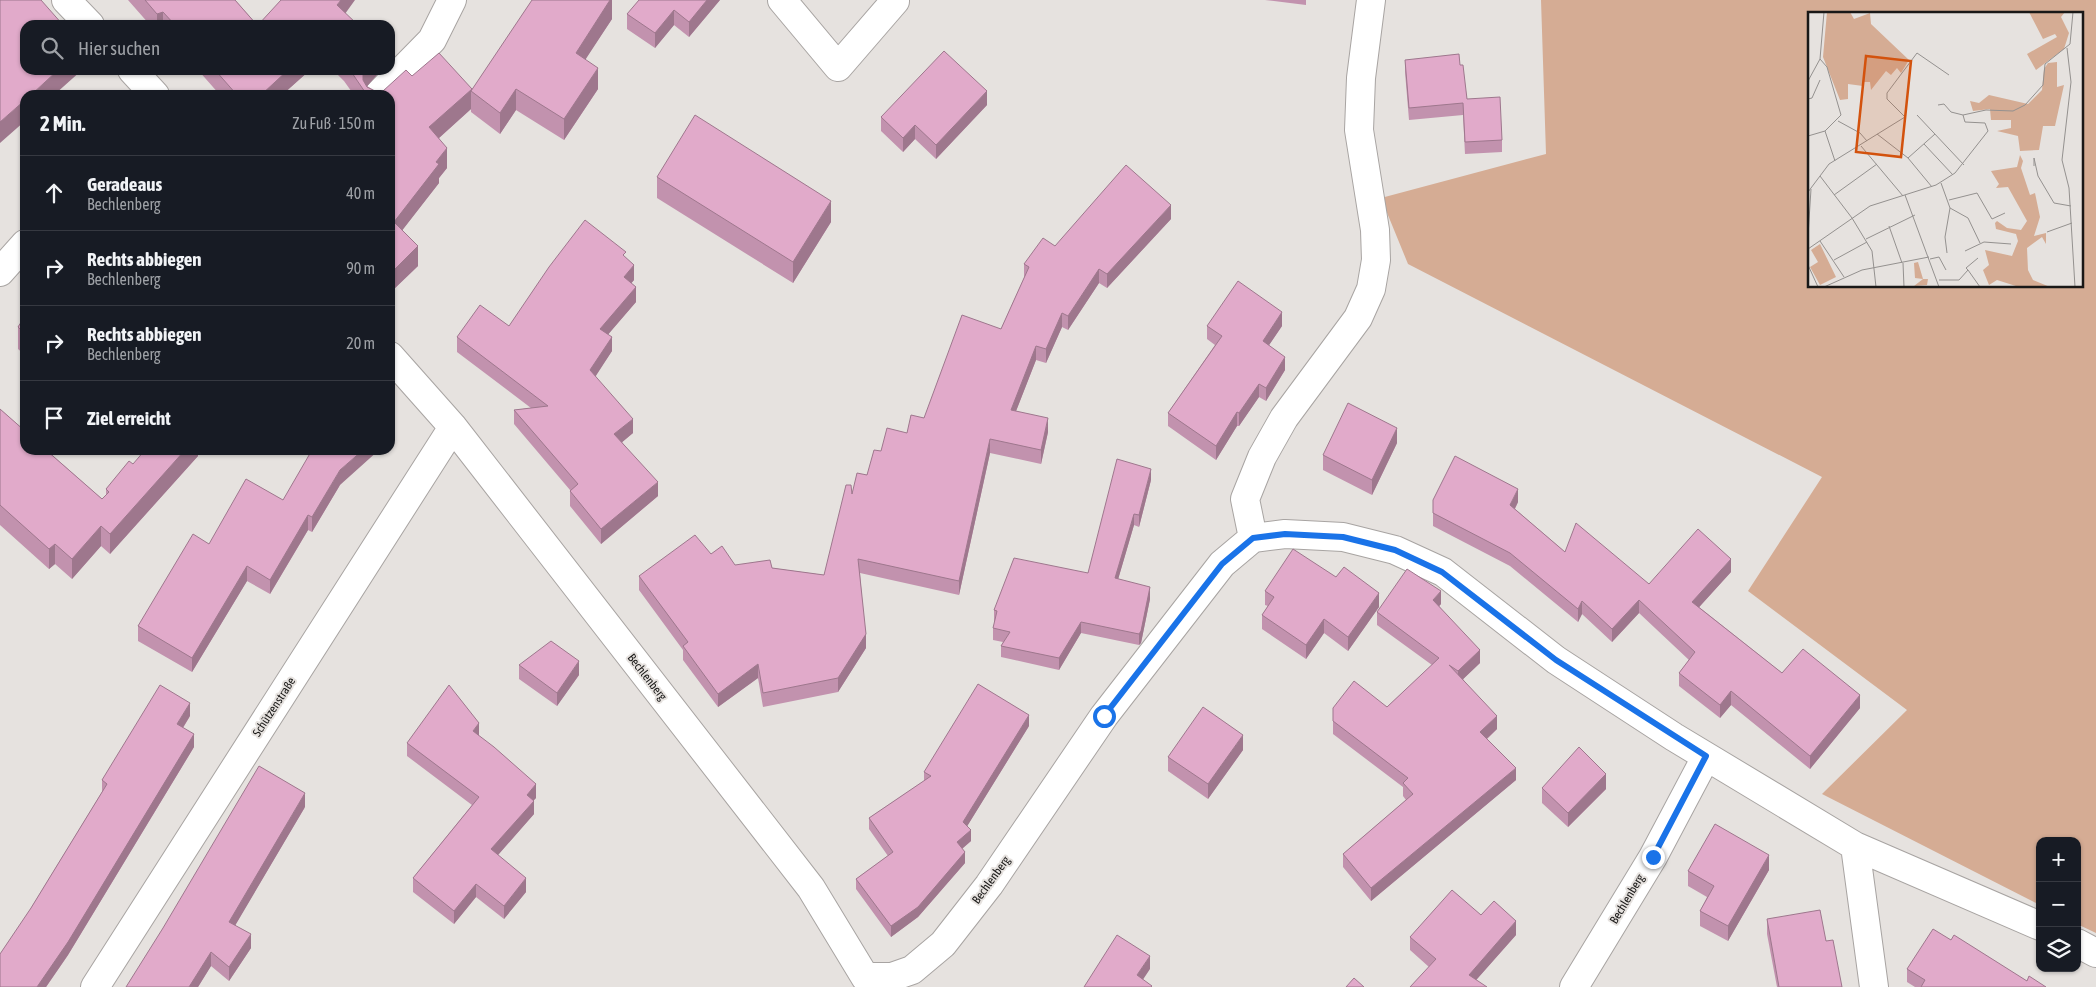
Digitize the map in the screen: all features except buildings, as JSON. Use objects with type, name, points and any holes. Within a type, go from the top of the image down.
[{"type":"street","points":[[66,0],[85,20]]},
{"type":"street","points":[[383,90],[432,40],[452,0]]},
{"type":"street","points":[[782,0],[838,67],[895,1]]},
{"type":"street","points":[[1371,0],[1361,78],[1359,130],[1375,230],[1376,260],[1371,289],[1358,318],[1284,418],[1262,457],[1245,499],[1253,538],[1285,534],[1343,537],[1395,550],[1442,572],[1556,660],[1706,756],[1855,846],[2036,924]]},
{"type":"street","points":[[137,75],[150,90]]},
{"type":"street","points":[[0,272],[20,250]]},
{"type":"street","name":"Bechlenberg","points":[[395,362],[453,427],[811,888],[865,977],[892,977],[912,970],[944,944],[989,885],[1104,716],[1174,624],[1222,564],[1253,538]]},
{"type":"street","name":"Schützenstraße","points":[[95,987],[453,427]]},
{"type":"street","name":"Bechlenberg","points":[[1574,987],[1653,857],[1706,756]]},
{"type":"street","points":[[1855,846],[1874,987]]},
{"type":"street","points":[[2081,945],[2096,953]]},
{"type":"shaded area","points":[[1541,0],[2096,0],[2096,933],[2081,926],[2081,837],[2036,837],[2036,903],[1822,794],[1907,710],[1748,591],[1822,477],[1408,264],[1381,198],[1546,154]]},
{"type":"route","points":[[1104,716],[1222,564],[1253,538],[1285,534],[1343,537],[1395,550],[1442,572],[1556,660],[1706,756],[1653,857]]}]
